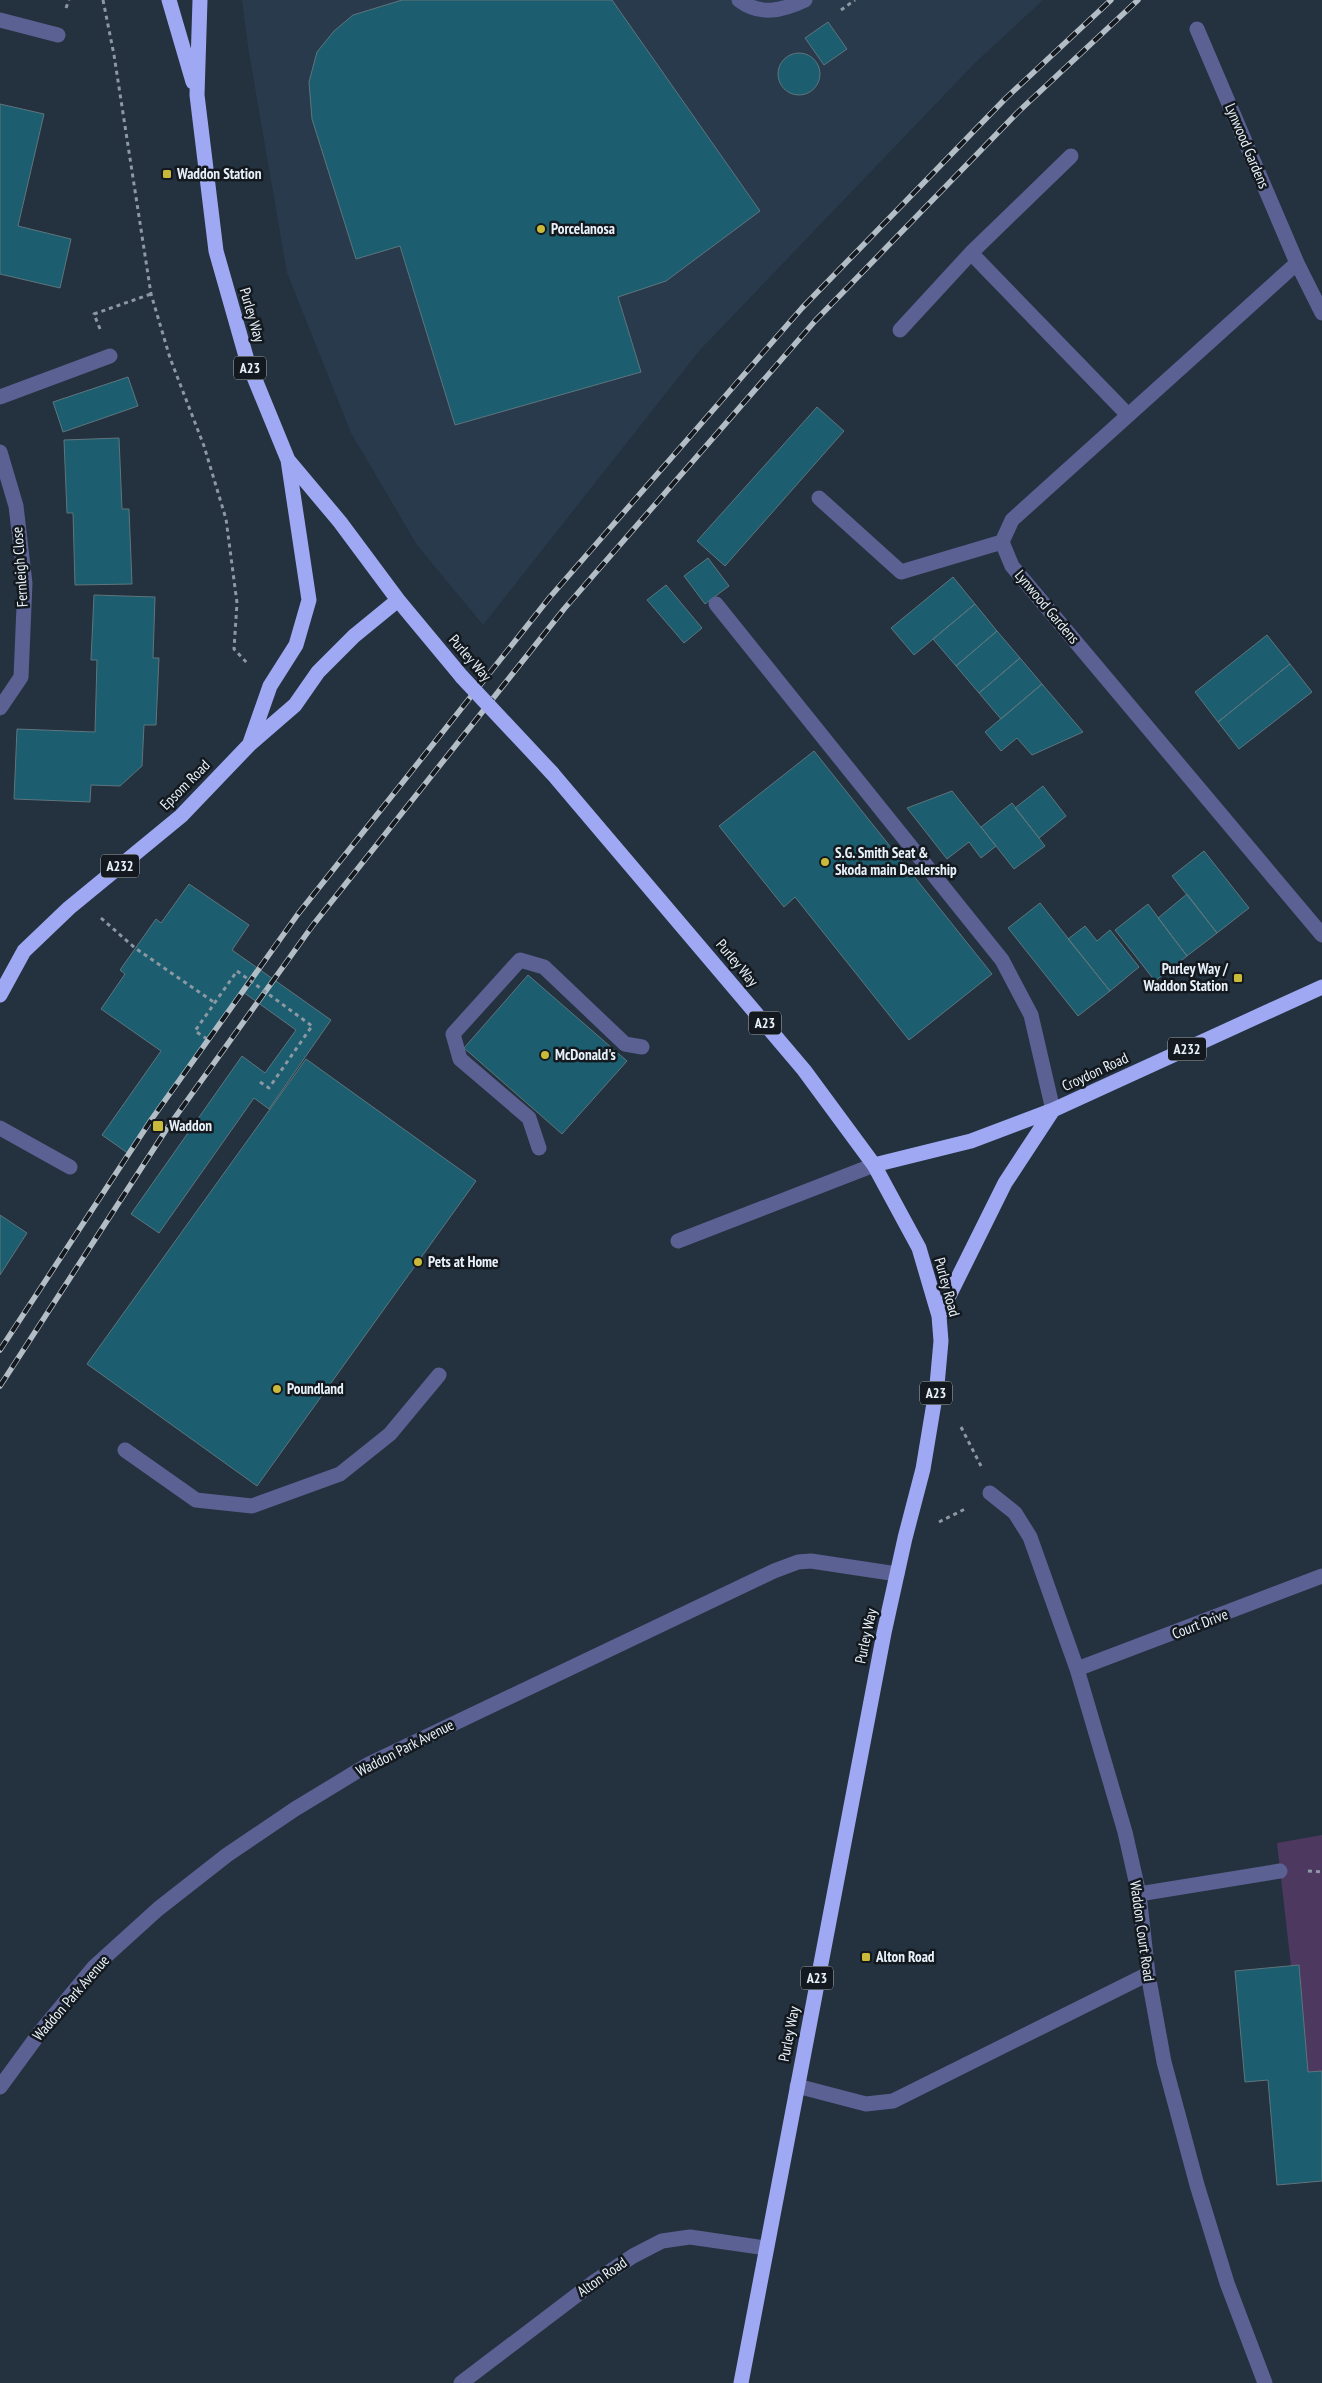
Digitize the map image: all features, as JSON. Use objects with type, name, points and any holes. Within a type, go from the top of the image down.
[{"type":"highway","name":"Purley Way","points":[[169,0],[197,96]]},
{"type":"highway","name":"Purley Way","points":[[200,0],[197,96],[216,251],[247,360],[288,460],[340,522],[398,600],[462,677],[552,773],[788,1050],[874,1165]]},
{"type":"highway","points":[[250,744],[270,686],[296,645],[309,600],[288,460]]},
{"type":"highway","name":"Epsom Road","points":[[0,995],[24,951],[80,900],[181,816],[250,744],[295,705],[318,672],[354,636],[398,600]]},
{"type":"highway","name":"Croydon Road","points":[[874,1165],[970,1141],[1053,1110],[1322,987]]},
{"type":"highway","points":[[939,1316],[1005,1183],[1053,1110]]},
{"type":"highway","name":"Purley Road","points":[[874,1165],[919,1248],[939,1316],[941,1341],[937,1385],[923,1469],[897,1574]]},
{"type":"highway","name":"Purley Way","points":[[741,2383],[897,1574]]},
{"type":"street","points":[[739,0],[748,7],[766,11],[790,7],[805,0]]},
{"type":"street","points":[[0,20],[58,35]]},
{"type":"street","name":"Lynwood Gardens","points":[[1197,29],[1297,263],[1322,313]]},
{"type":"street","points":[[900,330],[971,253],[1071,156]]},
{"type":"street","points":[[971,253],[1128,415]]},
{"type":"street","points":[[819,498],[901,572],[1002,542],[1012,520],[1297,263]]},
{"type":"street","points":[[0,397],[110,356]]},
{"type":"street","name":"Fernleigh Close","points":[[0,452],[16,506],[25,583],[21,677],[0,708]]},
{"type":"street","name":"Lynwood Gardens","points":[[1002,542],[1012,566],[1322,936]]},
{"type":"street","points":[[716,604],[1002,960],[1031,1015],[1053,1110]]},
{"type":"street","points":[[539,1148],[529,1118],[460,1059],[453,1034],[520,960],[544,966],[625,1044],[642,1047]]},
{"type":"street","points":[[0,1128],[70,1167]]},
{"type":"street","points":[[678,1241],[874,1165]]},
{"type":"street","points":[[125,1450],[196,1500],[252,1506],[340,1474],[390,1434],[439,1375]]},
{"type":"street","name":"Waddon Court Road","points":[[990,1493],[1015,1513],[1030,1537],[1077,1669],[1125,1832],[1139,1894],[1148,1974],[1162,2054],[1197,2185],[1227,2283],[1265,2383]]},
{"type":"street","name":"Waddon Park Avenue","points":[[0,2087],[41,2031],[94,1967],[158,1909],[227,1855],[295,1808],[369,1764],[798,1562],[811,1561],[897,1574]]},
{"type":"street","name":"Court Drive","points":[[1077,1669],[1322,1576]]},
{"type":"street","points":[[1139,1894],[1280,1871]]},
{"type":"street","points":[[797,2086],[866,2104],[893,2101],[1148,1974]]},
{"type":"street","name":"Alton Road","points":[[461,2383],[594,2282],[633,2256],[662,2241],[690,2237],[766,2248]]},
{"type":"path","points":[[103,0],[114,55],[151,294],[170,358],[204,446],[226,519],[237,603],[234,649]]},
{"type":"path","points":[[841,10],[855,0]]},
{"type":"path","points":[[110,356],[94,314],[151,294]]},
{"type":"path","points":[[80,900],[136,948],[215,1003]]},
{"type":"path","points":[[207,1039],[195,1031],[237,970],[312,1026],[269,1088],[260,1082]]},
{"type":"path","points":[[905,1538],[964,1510],[990,1493],[979,1460],[937,1385]]},
{"type":"shaded area","points":[[242,0],[1043,0],[975,63],[700,350],[483,625],[417,545],[351,433],[287,273],[248,47]]},
{"type":"shaded area","points":[[1322,1835],[1322,2071],[1308,2072],[1299,1966],[1291,1966],[1277,1843]]},
{"type":"building","name":"Porcelanosa","points":[[402,0],[612,0],[760,211],[666,281],[618,297],[641,372],[455,425],[400,246],[356,259],[312,119],[309,82],[317,52],[334,31],[353,15]]},
{"type":"building","points":[[828,22],[847,49],[824,65],[805,38]]},
{"type":"building","points":[[803,53],[811,56],[817,62],[820,74],[817,86],[811,92],[795,95],[787,92],[781,86],[778,70],[781,62],[787,56]]},
{"type":"building","points":[[0,104],[44,114],[18,226],[71,239],[60,288],[0,274]]},
{"type":"building","points":[[128,377],[138,406],[63,432],[53,402]]},
{"type":"building","points":[[817,407],[844,431],[725,566],[697,541]]},
{"type":"building","points":[[119,438],[122,509],[129,509],[132,584],[75,585],[73,513],[67,513],[64,440]]},
{"type":"building","points":[[708,558],[729,586],[705,604],[684,576]]},
{"type":"building","points":[[953,577],[975,604],[914,655],[891,628]]},
{"type":"building","points":[[666,585],[702,628],[684,643],[647,600]]},
{"type":"building","points":[[94,595],[155,597],[153,658],[159,658],[156,725],[144,725],[142,766],[120,786],[91,785],[90,802],[14,799],[17,729],[95,732],[97,660],[91,660]]},
{"type":"building","points":[[975,604],[997,631],[956,666],[933,639]]},
{"type":"building","points":[[997,631],[1020,658],[979,693],[956,666]]},
{"type":"building","points":[[1267,635],[1290,664],[1218,722],[1195,692]]},
{"type":"building","points":[[1020,658],[1042,684],[1001,719],[979,693]]},
{"type":"building","points":[[1290,664],[1312,692],[1239,749],[1218,722]]},
{"type":"building","points":[[1042,684],[1083,732],[1032,755],[1017,738],[1001,751],[985,732]]},
{"type":"building","name":"S.G. Smith Seat & Skoda main Dealership","points":[[814,751],[992,974],[909,1040],[795,897],[784,907],[719,826]]},
{"type":"building","points":[[1043,786],[1066,816],[1039,838],[1015,808]]},
{"type":"building","points":[[952,791],[996,846],[981,858],[969,842],[947,859],[907,808]]},
{"type":"building","points":[[1012,803],[1045,846],[1014,869],[981,827]]},
{"type":"building","points":[[1204,851],[1249,908],[1217,933],[1172,876]]},
{"type":"building","points":[[189,884],[249,925],[232,950],[331,1020],[269,1109],[254,1098],[159,1233],[131,1214],[242,1056],[265,1073],[296,1030],[243,992],[129,1154],[102,1135],[161,1051],[101,1009],[125,974],[120,970],[156,919],[161,923]]},
{"type":"building","points":[[1187,894],[1217,933],[1187,956],[1158,918]]},
{"type":"building","points":[[1040,903],[1110,991],[1078,1016],[1008,928]]},
{"type":"building","points":[[1148,904],[1187,956],[1155,981],[1115,930]]},
{"type":"building","points":[[1085,926],[1097,941],[1110,930],[1139,967],[1110,991],[1068,939]]},
{"type":"building","name":"McDonald's","points":[[528,975],[627,1061],[562,1134],[464,1048]]},
{"type":"building","points":[[306,1059],[476,1181],[257,1486],[87,1364]]},
{"type":"building","points":[[0,1215],[27,1233],[0,1275]]},
{"type":"building","points":[[1299,1965],[1308,2072],[1322,2071],[1322,2181],[1277,2185],[1268,2080],[1245,2082],[1235,1971]]},
{"type":"railway","points":[[0,1350],[151,1120],[298,914],[550,597],[802,308],[1005,99],[1111,0]]},
{"type":"railway","points":[[0,1386],[166,1130],[313,925],[564,609],[815,321],[1018,112],[1138,0]]},
{"type":"place","name":"Waddon Station","points":[[167,174]]},
{"type":"place","name":"Porcelanosa","points":[[541,229]]},
{"type":"place","name":"S.G. Smith Seat & Skoda main Dealership","points":[[825,862]]},
{"type":"place","name":"Purley Way / Waddon Station","points":[[1238,978]]},
{"type":"place","name":"McDonald's","points":[[545,1055]]},
{"type":"place","name":"Waddon","points":[[158,1126]]},
{"type":"place","name":"Pets at Home","points":[[418,1262]]},
{"type":"place","name":"Poundland","points":[[277,1389]]},
{"type":"place","name":"Alton Road","points":[[866,1957]]}]
